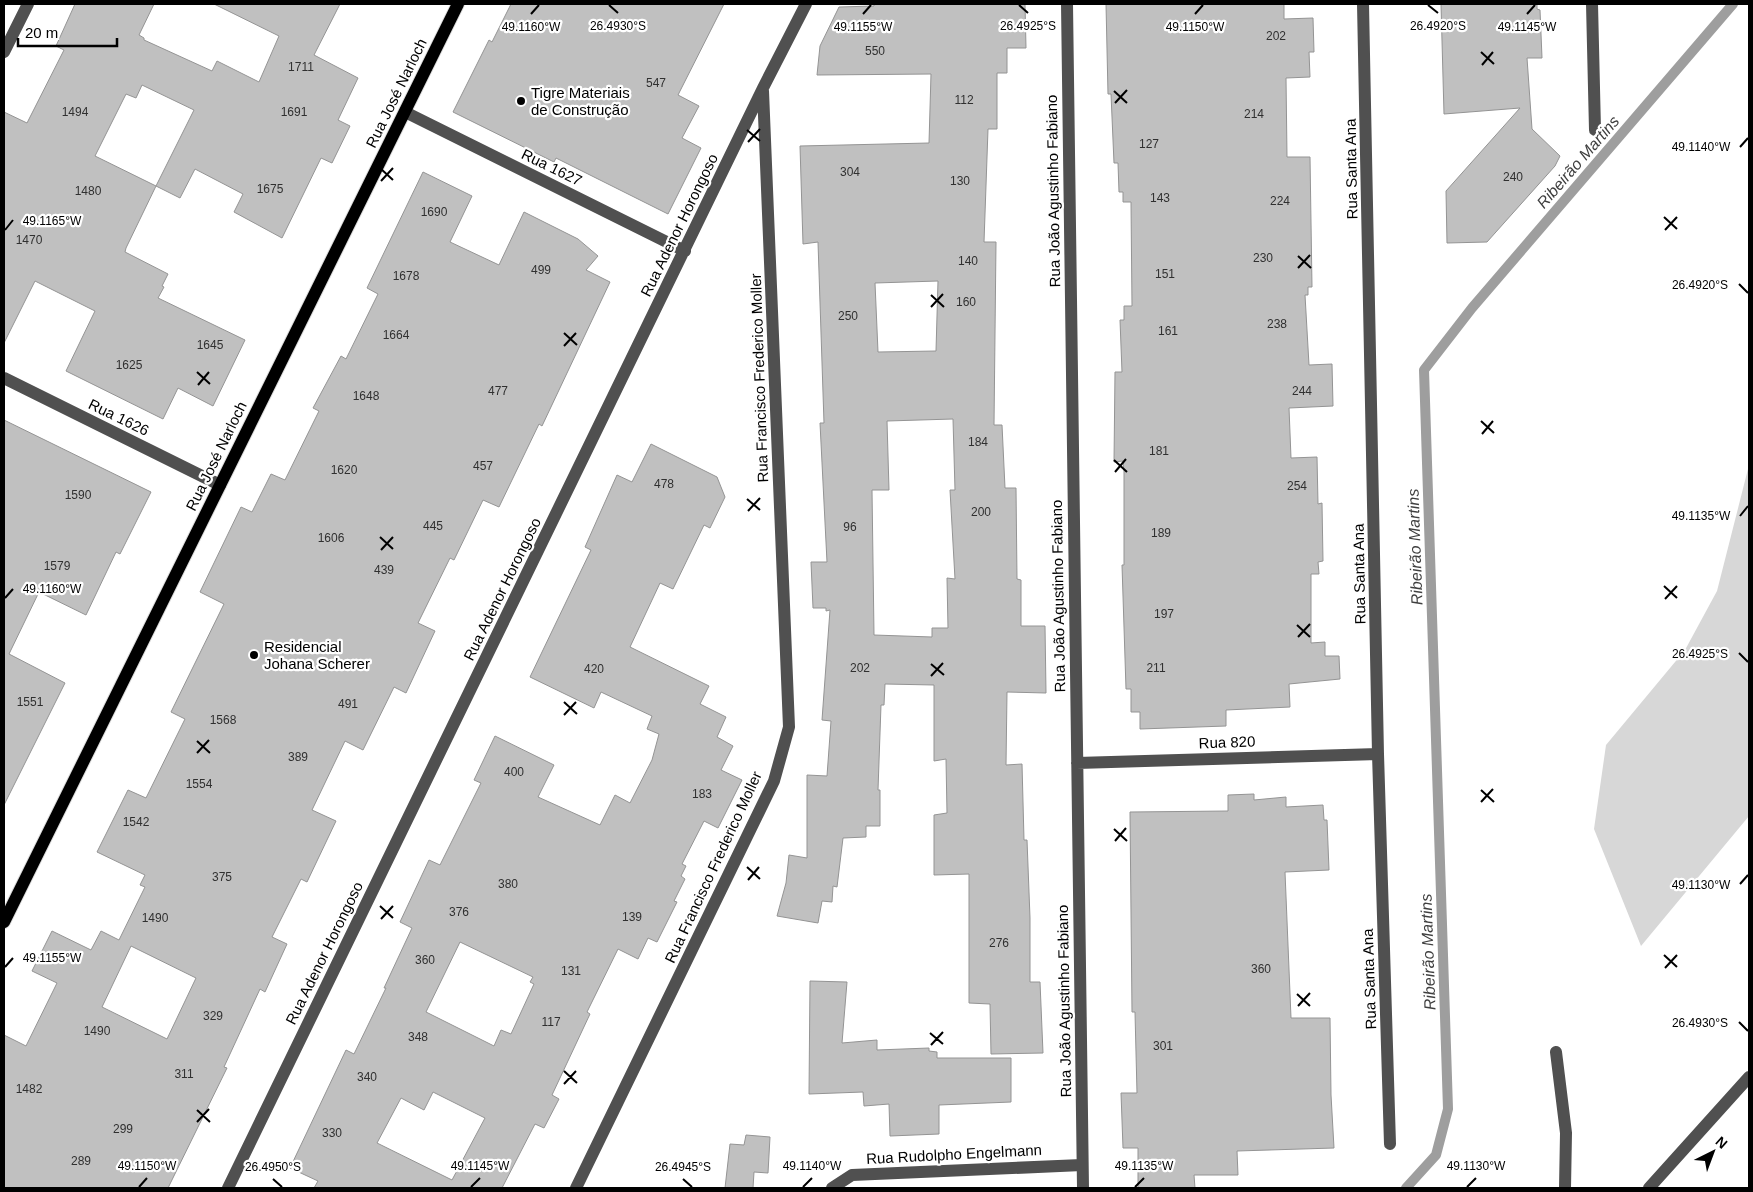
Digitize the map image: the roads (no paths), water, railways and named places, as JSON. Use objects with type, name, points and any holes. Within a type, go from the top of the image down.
[{"type":"main road","name":"Rua José Narloch","points":[[4,922],[458,4]]},
{"type":"street","points":[[4,52],[28,4]]},
{"type":"street","name":"Rua Adenor Horongoso","points":[[228,1188],[763,88],[806,4]]},
{"type":"street","name":"Rua João Agustinho Fabiano","points":[[1067,4],[1083,1188]]},
{"type":"street","name":"Rua Santa Ana","points":[[1363,4],[1378,754],[1390,1144]]},
{"type":"street","points":[[1592,4],[1595,130]]},
{"type":"street","name":"Rua Francisco Frederico Moller","points":[[576,1188],[774,781],[789,726],[763,88]]},
{"type":"street","name":"Rua 1627","points":[[405,112],[685,251]]},
{"type":"street","name":"Rua 1626","points":[[4,378],[220,485]]},
{"type":"street","name":"Rua 820","points":[[1077,763],[1378,754]]},
{"type":"street","points":[[1556,1052],[1566,1133],[1565,1188]]},
{"type":"street","points":[[1649,1188],[1749,1077]]},
{"type":"street","name":"Rua Rudolpho Engelmann","points":[[832,1188],[852,1175],[1082,1165]]},
{"type":"waterway","name":"Ribeirão Martins","points":[[1406,1188],[1436,1155],[1448,1109],[1424,370],[1472,308],[1733,4]]},
{"type":"place","name":"Tigre Materiais de Construção","points":[[521,101]]},
{"type":"place","name":"Residencial Johana Scherer","points":[[254,655]]}]
